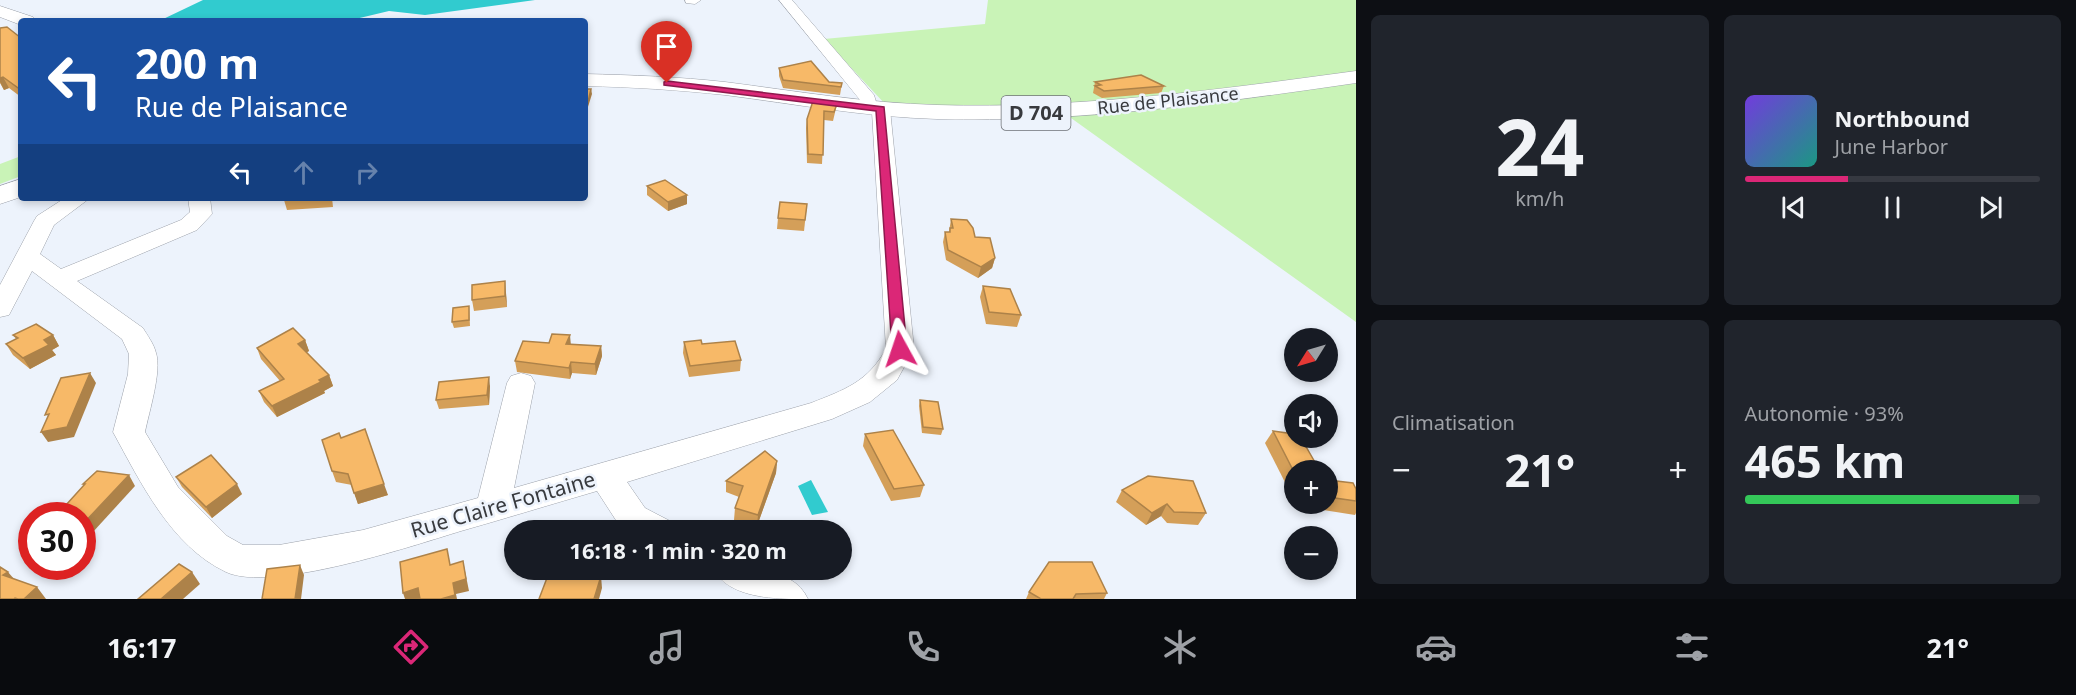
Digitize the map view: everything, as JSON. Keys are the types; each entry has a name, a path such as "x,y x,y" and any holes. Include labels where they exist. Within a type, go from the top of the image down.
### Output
{"main road":[{"path":"0,11 19,18"},
{"name":"Rue de Plaisance","path":"588,80 714,87 875,108 989,113 1101,109 1191,100 1356,77"},
{"path":"0,196 18,188"}],"street":[{"path":"786,1 804,1"},
{"path":"786,1 875,108"},
{"name":"Rue Claire Fontaine","path":"27,256 133,334 143,354 142,374 129,432 166,497 214,548 239,561 279,561 363,545 606,476 821,411 860,395 887,373 900,349 875,108"},
{"path":"0,309 45,221 75,201"},
{"path":"59,279 189,225 201,214 199,201"},
{"path":"492,508 521,383"},
{"path":"606,476 633,518 637,520"},
{"path":"751,580 786,598"}],"green space":[{"path":"988,0 1356,0 1356,322 1057,108 886,105 824,39 985,24"},
{"path":"18,157 18,177 0,184 0,164"}],"water":[{"path":"203,0 535,0 425,15 389,11 360,18 165,18"},
{"path":"811,480 828,512 812,515 798,486"}],"building":[{"path":"7,27 18,36 18,88 3,77 0,78 0,28"},
{"path":"811,61 829,82 842,83 841,87 783,80 779,68"},
{"path":"1141,75 1164,86 1104,91 1095,86 1101,85 1095,82"},
{"path":"813,101 837,104 834,112 824,111 823,155 808,154 807,119"},
{"path":"665,180 687,195 668,202 647,186"},
{"path":"780,202 807,204 805,220 778,218"},
{"path":"951,219 967,220 973,228 975,237 990,238 995,258 981,267 948,250 945,232 950,232 950,228 953,228"},
{"path":"505,281 505,296 472,300 472,285"},
{"path":"983,286 1010,289 1021,315 989,312"},
{"path":"469,306 469,320 452,322 453,308"},
{"path":"36,324 53,335 44,340 49,345 23,358 6,344 18,338 13,335"},
{"path":"293,328 305,340 298,344 329,375 319,380 321,382 272,406 259,391 284,379 257,348"},
{"path":"552,334 570,335 566,344 601,346 595,364 571,362 569,368 515,361 523,341 549,343"},
{"path":"701,340 702,344 735,341 741,360 690,366 684,342"},
{"path":"90,373 67,427 41,432 49,414 45,415 61,378"},
{"path":"489,377 487,395 436,400 439,382"},
{"path":"920,400 938,402 943,429 923,427"},
{"path":"365,429 384,484 354,493 348,474 332,471 322,440 339,433 341,438"},
{"path":"893,430 924,485 894,489 865,434"},
{"path":"1273,431 1284,433 1284,448 1307,448 1314,460 1288,460"},
{"path":"765,451 777,461 758,515 735,508 743,486 726,481"},
{"path":"211,455 237,484 206,507 176,477"},
{"path":"97,471 129,475 96,510 96,502 69,502 85,484 83,484"},
{"path":"1148,476 1193,481 1206,513 1174,512 1167,504 1152,513 1122,490"},
{"path":"1338,481 1353,483 1356,489 1356,501 1338,498"},
{"path":"447,549 450,565 463,561 466,579 453,583 455,595 441,599 420,599 418,588 403,593 400,562"},
{"path":"1049,562 1092,562 1107,593 1076,594 1073,599 1041,599 1029,592"},
{"path":"179,564 192,572 161,599 138,599"},
{"path":"300,565 295,599 262,599 267,569"},
{"path":"0,567 8,572 3,575 37,587 24,599 0,599"},
{"path":"546,580 600,580 594,599 539,599"}],"route":[{"path":"667,83 881,109 900,349"}]}
